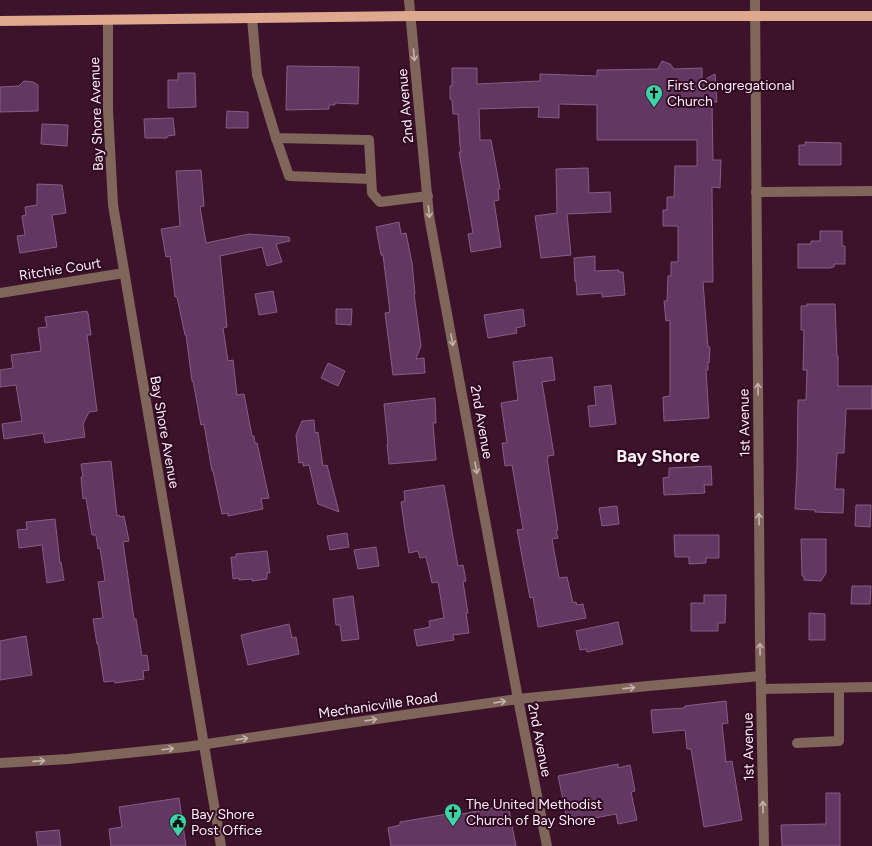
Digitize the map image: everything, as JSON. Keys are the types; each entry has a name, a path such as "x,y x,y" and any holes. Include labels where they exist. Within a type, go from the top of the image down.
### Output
{"main road":[{"path":"0,21 108,21 410,16 872,16"}],"street":[{"name":"2nd Avenue","path":"409,0 429,216 546,846"},
{"name":"1st Avenue","path":"755,0 761,689 764,846"},
{"path":"252,18 257,75 289,176 371,179"},
{"name":"Bay Shore Avenue","path":"108,21 108,110 113,205 221,846"},
{"path":"276,138 369,140 372,193 380,202 428,196"},
{"path":"756,192 872,191"},
{"name":"Ritchie Court","path":"0,293 124,273"},
{"name":"Mechanicville Road","path":"0,764 85,757 204,744 518,699 761,676"},
{"path":"761,689 872,687"},
{"path":"797,743 839,741 839,688"}],"building":[{"path":"662,61 670,64 674,69 702,68 702,81 715,74 717,102 712,102 713,160 721,160 720,188 712,187 713,282 703,282 708,347 710,347 708,370 706,370 709,418 664,421 663,397 670,396 670,320 666,321 664,301 667,301 668,276 671,276 671,262 678,262 678,226 663,226 663,210 667,210 667,197 674,197 675,166 697,166 697,140 597,140 597,105 559,104 559,118 538,117 539,107 479,109 480,140 491,140 500,189 498,189 499,200 494,201 501,247 471,252 468,234 473,233 459,152 461,152 458,114 453,114 452,100 450,99 452,68 477,68 477,84 540,81 540,74 597,76 597,70 658,69"},
{"path":"287,66 359,67 358,104 335,103 335,105 329,105 329,109 286,110"},
{"path":"178,73 195,73 196,107 168,108 168,80 178,80"},
{"path":"24,81 33,82 38,85 38,111 0,112 0,87 19,86"},
{"path":"227,111 248,112 248,128 226,128"},
{"path":"173,118 175,135 167,136 167,138 145,138 144,119"},
{"path":"42,124 68,125 67,146 41,144"},
{"path":"805,142 841,143 841,165 799,165 799,145 805,145"},
{"path":"588,168 589,193 610,192 611,212 567,214 571,255 541,258 535,216 557,213 556,169"},
{"path":"201,170 204,206 200,207 206,243 249,234 289,237 290,241 276,244 282,262 267,266 262,247 220,256 227,327 223,328 228,361 233,360 237,395 244,394 252,436 254,436 255,443 257,443 269,498 261,499 263,509 228,516 228,513 222,514 212,471 204,424 201,425 192,381 186,335 177,297 175,297 170,256 166,257 161,229 180,226 176,171"},
{"path":"37,184 62,185 66,213 52,215 57,247 20,253 17,236 25,235 22,216 26,215 25,207 37,205"},
{"path":"399,222 401,234 406,233 412,263 414,294 421,346 416,359 424,358 425,373 393,375 385,313 390,312 383,255 381,255 376,227"},
{"path":"820,231 842,231 842,246 845,246 845,264 834,264 834,267 831,268 798,268 798,244 811,244 811,241 820,241"},
{"path":"595,256 595,271 619,270 619,272 623,272 625,295 602,297 602,293 577,295 574,258"},
{"path":"273,291 277,312 259,315 255,294"},
{"path":"807,304 835,304 838,386 872,386 872,409 846,409 844,453 837,453 835,489 844,489 843,513 815,512 815,510 795,509 798,400 806,400 807,370 803,370 804,330 801,330 801,306 807,306"},
{"path":"336,309 352,309 351,325 336,324"},
{"path":"523,309 525,326 516,328 517,333 488,338 484,315"},
{"path":"87,311 91,335 87,335 97,411 89,412 83,424 85,437 45,443 43,433 4,439 2,424 22,421 16,385 0,387 0,370 13,368 11,355 41,351 38,328 47,327 45,317"},
{"path":"552,357 555,380 542,382 554,455 548,456 547,458 558,530 556,531 558,538 552,539 559,578 567,577 573,603 576,602 577,605 583,604 586,618 538,627 533,597 530,598 517,530 523,529 512,465 505,466 502,443 507,443 501,403 518,400 513,362"},
{"path":"328,363 345,371 338,386 321,378"},
{"path":"611,385 616,424 590,427 588,406 596,405 594,387"},
{"path":"435,398 436,423 433,423 436,460 389,464 384,404"},
{"path":"314,420 315,433 318,432 323,466 327,465 339,512 318,504 309,465 303,466 303,462 299,463 296,435 302,421"},
{"path":"111,461 117,516 124,516 129,541 123,542 134,619 136,619 142,656 147,655 149,670 143,671 144,679 115,683 114,681 104,682 97,644 93,619 103,618 98,582 105,581 100,548 98,549 96,535 92,535 86,498 83,499 81,477 83,477 81,464"},
{"path":"711,466 712,485 704,485 705,493 664,495 663,478 669,477 669,468"},
{"path":"444,485 458,566 463,565 466,581 463,582 468,613 466,613 469,633 453,635 454,640 417,646 414,630 430,627 429,621 444,618 438,582 432,583 426,557 420,558 418,551 409,553 401,502 405,501 404,491"},
{"path":"856,505 871,505 870,527 855,526"},
{"path":"617,506 619,524 602,526 599,508"},
{"path":"55,519 60,563 61,562 64,580 47,583 42,545 19,548 17,530 27,529 26,522"},
{"path":"347,533 349,547 330,550 327,536"},
{"path":"674,535 719,535 719,558 706,558 706,563 689,564 689,557 675,557"},
{"path":"801,539 826,539 826,573 821,581 804,580 804,576 802,576"},
{"path":"376,547 379,566 358,569 354,550"},
{"path":"267,551 270,573 267,573 267,579 252,581 252,579 233,579 231,557 236,557 236,554"},
{"path":"852,586 871,586 870,604 851,604"},
{"path":"704,595 726,595 725,623 718,623 718,631 691,631 691,603 704,603"},
{"path":"353,596 359,639 342,641 340,625 336,625 333,599"},
{"path":"809,613 825,614 825,640 809,640"},
{"path":"618,622 623,644 587,652 586,649 580,650 576,631"},
{"path":"289,624 292,638 296,637 299,654 248,665 241,635"},
{"path":"26,636 32,675 0,680 0,641"},
{"path":"726,701 728,723 722,724 726,762 732,761 742,820 704,827 691,749 687,749 685,730 653,733 651,710 684,708 685,706"},
{"path":"618,764 618,768 630,765 635,791 631,792 637,820 618,824 616,814 568,823 558,776"},
{"path":"826,793 840,793 840,846 782,846 781,825 826,824"},
{"path":"179,798 186,846 111,846 109,829 122,827 119,807"},
{"name":"The United Methodist Church of Bay Shore","path":"508,805 516,846 391,846 388,828 400,825 400,822 447,814 447,817"},
{"path":"59,830 61,846 38,846 36,832"}],"place":[{"name":"First Congregational Church","path":"654,108"},
{"name":"The United Methodist Church of Bay Shore","path":"453,827"},
{"name":"Bay Shore Post Office","path":"178,837"}],"district":[{"name":"Bay Shore","path":"658,456"}]}
